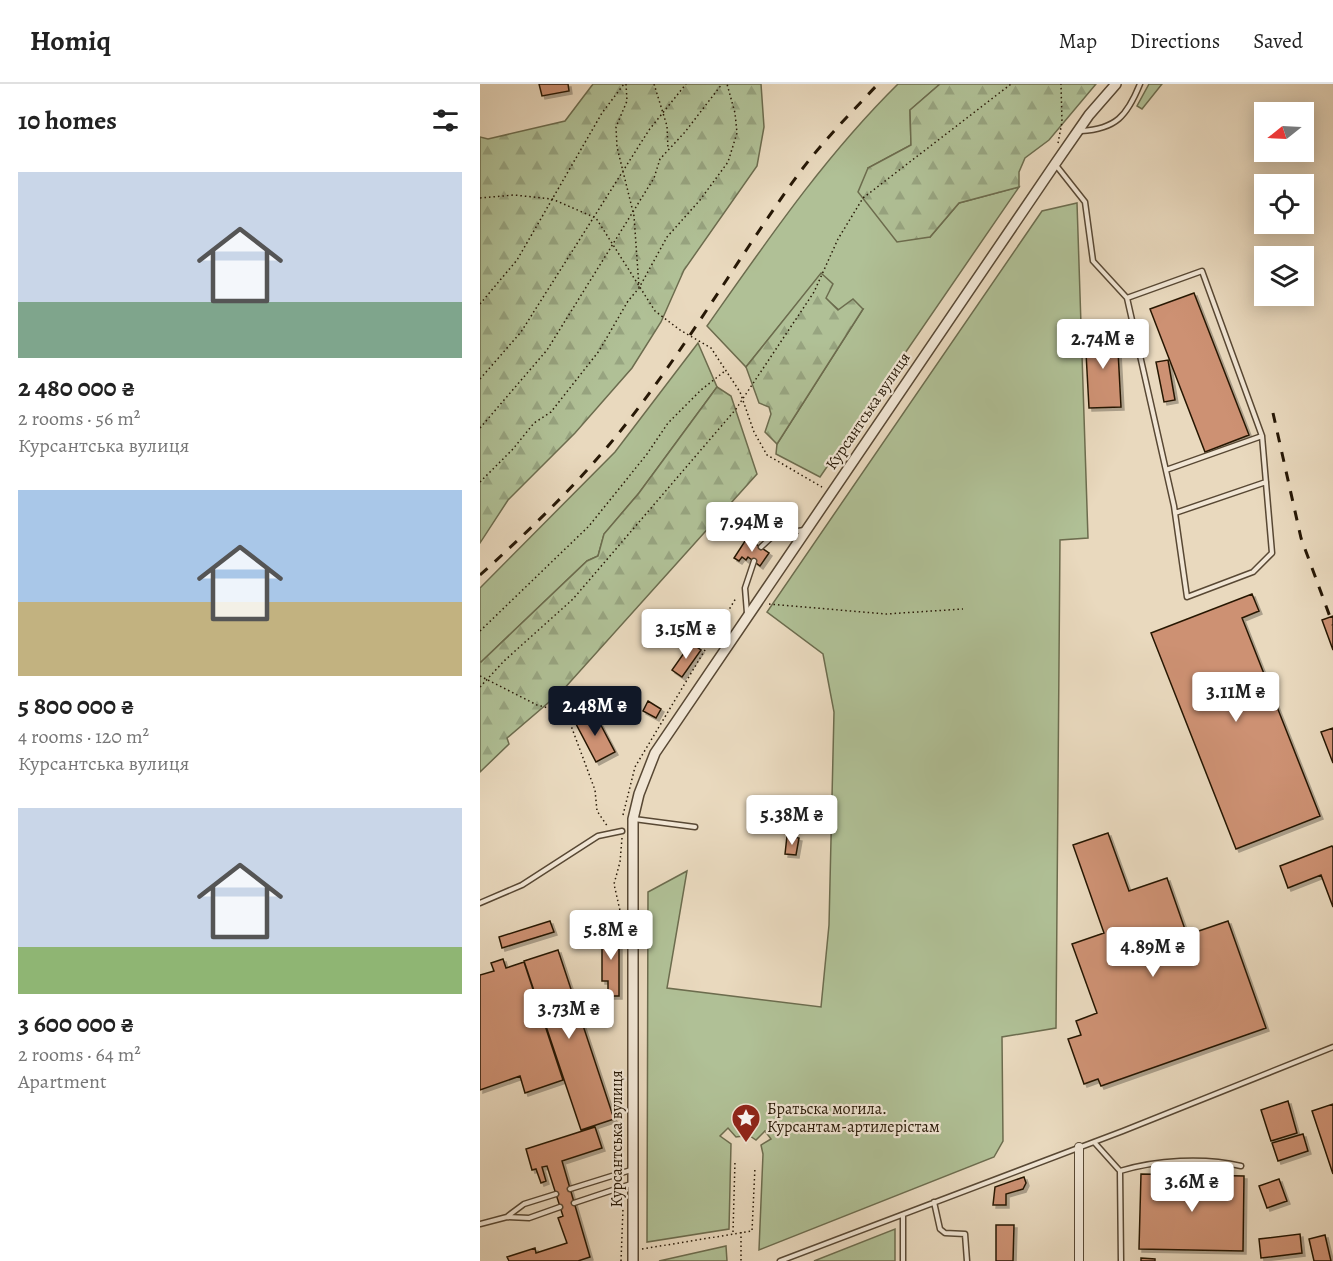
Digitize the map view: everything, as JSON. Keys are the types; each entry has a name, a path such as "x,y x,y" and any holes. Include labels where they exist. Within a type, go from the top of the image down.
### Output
{"street":[{"name":"Курсантська вулиця","path":"633,1256 633,819 639,794 655,753 1054,164 1116,84"},
{"path":"1079,1147 1079,1261"}],"lane":[{"path":"1077,132 1100,130 1119,121 1133,101 1140,84"},
{"path":"1054,164 1085,202 1093,261 1127,298 1175,513 1187,597 1253,572 1272,553 1262,436 1202,271 1127,298"},
{"path":"1166,470 1262,436"},
{"path":"1175,513 1266,482"},
{"path":"761,547 774,535 805,530"},
{"path":"747,614 745,588 754,561"},
{"path":"633,819 695,827"},
{"path":"480,903 522,885 597,836 622,831"},
{"path":"780,1261 1094,1142 1333,1047"},
{"path":"1094,1142 1120,1171 1121,1261"},
{"path":"1120,1171 1143,1164 1167,1163 1224,1162 1241,1166"},
{"path":"570,1190 632,1170"},
{"path":"574,1203 632,1184"},
{"path":"507,1217 525,1204 556,1194"},
{"path":"934,1202 940,1229 945,1233 965,1234 967,1261"},
{"path":"480,1224 507,1217 529,1218 560,1208"},
{"path":"903,1215 903,1261"}],"path":[{"path":"625,84 627,101 616,127 617,147 633,209 639,288"},
{"path":"480,304 517,260 602,112 625,84"},
{"path":"654,84 663,112 668,150"},
{"path":"480,379 521,332 663,112 687,84"},
{"path":"480,428 547,350 654,178 660,159 722,84"},
{"path":"480,482 513,449 534,423 551,412 599,351 628,301 639,288 666,237 700,200 728,162 737,133 735,113 727,84"},
{"path":"480,687 573,598 634,525 690,465 743,398 814,292 838,239 862,198 1011,84"},
{"path":"1058,143 1062,122 1061,84"},
{"path":"480,198 514,195 552,199 596,218 655,311 680,330 711,348 743,398 754,432 767,455 831,491"},
{"path":"480,630 589,526 647,454 668,423 701,390 726,371"},
{"path":"755,603 886,614 963,609"},
{"path":"480,676 537,705 560,711 570,723 595,790 597,811 612,833"},
{"path":"733,1234 735,1161"},
{"path":"633,1256 752,1231 755,1167"},
{"path":"741,1233 741,1261"}],"green space":[{"path":"593,84 761,84 764,127 757,166 684,270 661,322 632,368 575,433 508,500 480,543 480,137 488,139 565,121"},
{"path":"898,84 940,84 910,110 911,145 868,168 930,237 959,203 1019,187 820,477 776,454 777,444 863,309 839,310 825,298 821,274 746,367 707,326 774,231 821,170"},
{"path":"940,84 1096,84 1049,140 1025,158 1019,172 1019,187 959,203 930,237 897,242 858,192 868,168 911,145 910,110"},
{"path":"1149,84 1162,84 1142,109 1137,106"},
{"path":"1077,203 1088,538 1060,540 1056,1028 1002,1037 1003,1141 994,1157 759,1250 763,1154 761,1145 771,1139 765,1131 756,1140 750,1136 752,1125 742,1124 743,1136 736,1137 728,1128 720,1136 731,1144 729,1229 647,1242 648,892 687,871 667,988 821,1007 829,925 834,712 823,654 767,612 1042,211"},
{"path":"821,273 833,284 826,298 838,310 853,299 863,309 777,444 765,432 771,414 769,407 759,403 746,367"},
{"path":"698,343 717,387 639,493 604,534 598,556 587,561 480,663 480,588 615,452"},
{"path":"717,387 731,396 757,474 562,691 507,738 509,744 480,772 480,663 587,561 598,556 604,534 639,493"},
{"path":"895,1229 895,1261 814,1261"},
{"path":"726,1246 727,1261 659,1261"}],"building":[{"path":"539,84 568,84 569,91 542,96"},
{"path":"1194,293 1249,435 1205,452 1150,309"},
{"path":"1117,332 1121,407 1089,408 1085,334"},
{"path":"1168,360 1175,400 1164,402 1156,362"},
{"path":"747,538 769,553 760,566 748,557 746,560 742,557 739,561 734,558"},
{"path":"1252,594 1259,611 1242,618 1320,816 1236,849 1151,633"},
{"path":"1333,616 1333,650 1322,620"},
{"path":"691,643 701,650 682,677 672,670"},
{"path":"648,701 661,709 656,718 643,711"},
{"path":"594,712 615,752 596,762 575,722"},
{"path":"1333,728 1333,763 1321,732"},
{"path":"1108,833 1129,891 1167,878 1187,935 1228,921 1266,1028 1101,1086 1098,1079 1084,1084 1068,1039 1081,1035 1076,1021 1097,1013 1072,944 1104,933 1073,845"},
{"path":"787,836 799,838 796,855 785,854"},
{"path":"1332,846 1333,907 1321,875 1288,888 1280,866"},
{"path":"550,921 554,932 502,948 499,937"},
{"path":"602,929 619,930 619,996 608,996 608,981 602,981"},
{"path":"558,950 614,1119 581,1130 524,961"},
{"path":"503,959 506,968 524,962 563,1080 525,1093 520,1076 480,1090 480,975 494,971 491,963"},
{"path":"1288,1101 1297,1133 1271,1141 1261,1110"},
{"path":"1333,1104 1333,1174 1312,1111"},
{"path":"595,1127 602,1148 562,1161 590,1257 578,1261 509,1261 507,1257 535,1248 536,1253 567,1243 558,1218 563,1216 547,1166 542,1167 546,1181 541,1183 536,1169 532,1170 526,1149"},
{"path":"1303,1134 1308,1151 1278,1161 1272,1143"},
{"path":"1141,1174 1244,1176 1243,1251 1139,1249"},
{"path":"1024,1177 1026,1183 1023,1189 1006,1194 1006,1205 993,1205 995,1187"},
{"path":"1279,1179 1287,1201 1267,1208 1259,1186"},
{"path":"996,1225 1014,1225 1013,1261 996,1261"},
{"path":"1300,1234 1302,1253 1261,1258 1259,1239"},
{"path":"1325,1235 1331,1261 1314,1261 1309,1239"},
{"path":"1141,1258 1155,1259 1155,1261 1141,1261"}],"railway":[{"path":"480,575 556,503 626,424 671,363 797,176 826,140 878,84"},
{"path":"1273,413 1301,538 1333,625"}],"place":[{"name":"Братьска могила. Курсантам-артилерістам","path":"746,1144"}]}
